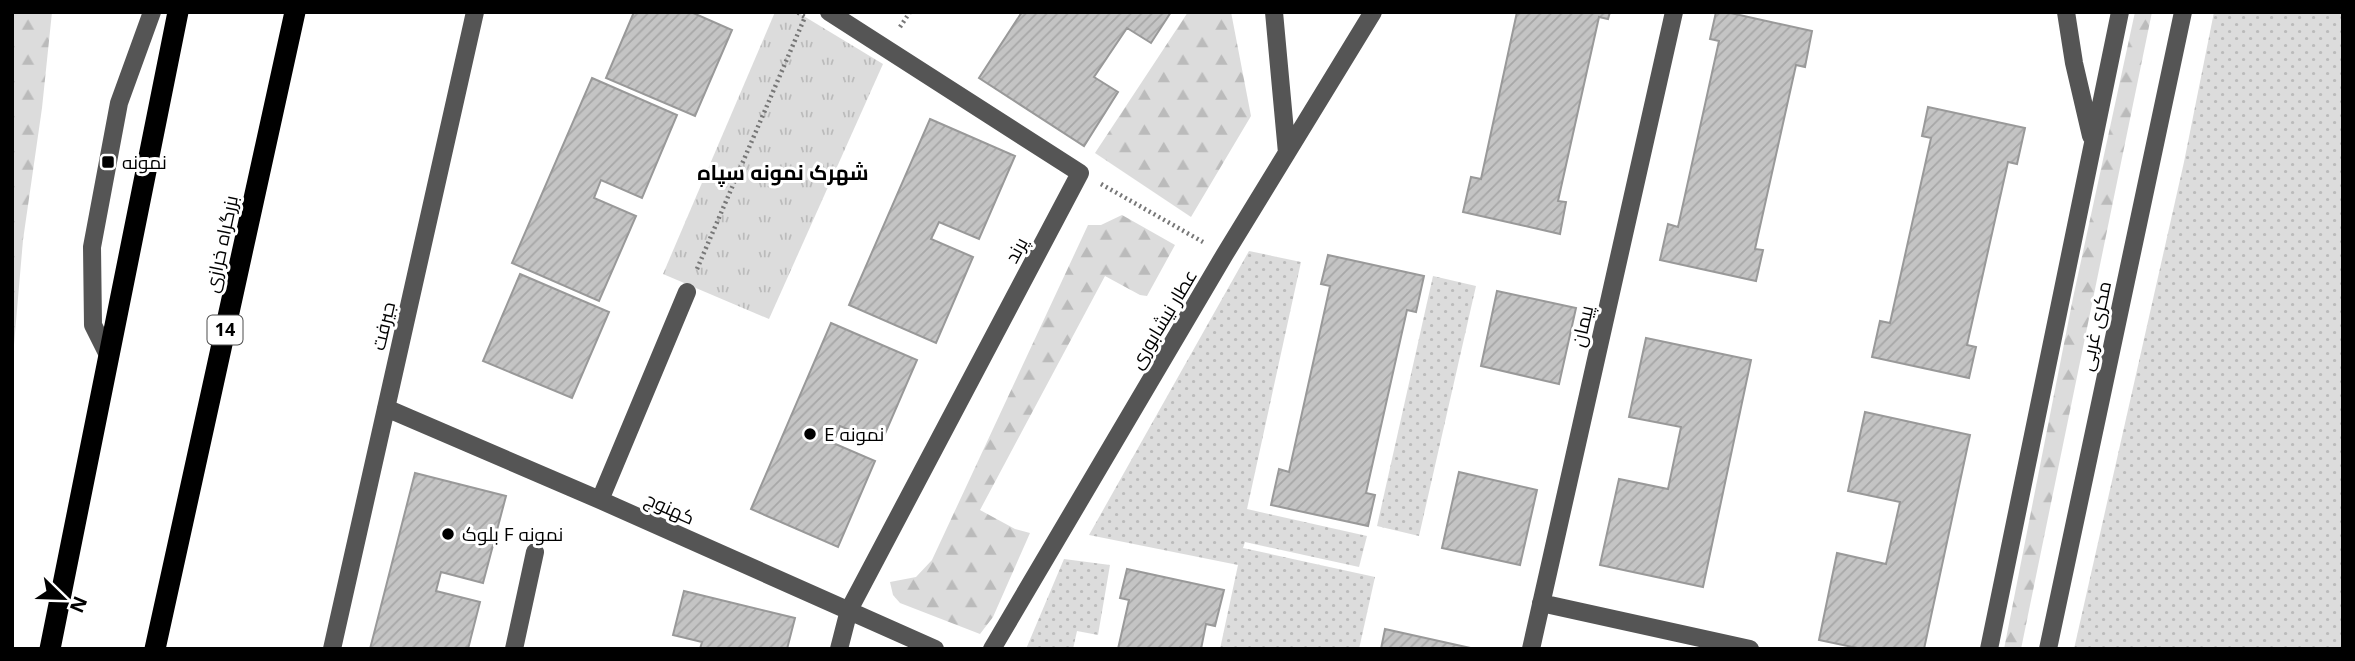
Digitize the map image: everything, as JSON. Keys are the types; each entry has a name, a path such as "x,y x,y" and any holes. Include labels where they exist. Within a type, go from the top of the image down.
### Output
{"highway":[{"path":"50,649 178,12"},
{"name":"بزرگراه خرازی","path":"155,649 295,12"}],"street":[{"path":"109,357 93,325 92,247 119,103 152,12"},
{"name":"جيرفت","path":"332,649 475,12"},
{"path":"829,12 1080,173"},
{"path":"1274,12 1287,153"},
{"name":"عطار نیشابوری","path":"992,649 1225,254 1373,12"},
{"name":"پیمان","path":"1531,649 1674,12"},
{"path":"2066,12 2074,63 2093,144"},
{"name":"مکری غربی","path":"1989,649 2120,12"},
{"name":"مکری غربی","path":"2048,649 2183,12"},
{"name":"پرند","path":"839,649 849,610 1080,173"},
{"path":"600,500 687,292"},
{"name":"كهنوج","path":"386,408 935,649"},
{"path":"514,649 535,552"},
{"path":"1541,603 1750,649"}],"path":[{"path":"687,292 805,16 797,12"},
{"path":"1080,173 1225,254"}],"green space":[{"path":"12,12 52,12 42,108 23,240 12,368"},
{"path":"775,12 797,12 883,64 769,319 663,274"},
{"path":"1188,12 1231,12 1251,116 1191,217 1095,153"},
{"path":"2135,12 2152,12 2021,649 2004,649 2073,298"},
{"path":"2214,12 2343,12 2343,649 2074,649 2184,162"},
{"path":"1122,215 1175,245 1147,296 1140,295 1105,276 980,510 1015,529 1030,533 993,617 980,634 900,603 893,595 890,582 916,577 932,560 1088,225 1101,225"},
{"path":"1249,251 1301,262 1247,509 1367,536 1359,567 1245,542 1243,548 1375,577 1359,649 1220,649 1238,565 1089,535"},
{"path":"1433,276 1476,286 1419,536 1377,526"},
{"path":"1064,559 1110,565 1098,635 1077,631 1073,649 1026,649"}],"building":[{"path":"634,12 691,12 732,30 695,116 606,78"},
{"path":"1022,12 1171,12 1151,43 1127,28 1094,77 1118,92 1084,146 979,78"},
{"path":"1517,12 1610,12 1608,19 1599,17 1558,201 1566,202 1560,234 1463,212 1471,177 1481,179"},
{"path":"1716,12 1812,31 1805,67 1796,65 1755,249 1763,250 1756,281 1660,260 1668,224 1678,227 1719,41 1710,39"},
{"path":"592,78 677,115 642,198 601,180 594,198 636,216 599,301 512,263"},
{"path":"1928,107 2025,128 2017,164 2008,162 1967,345 1976,347 1969,378 1872,357 1880,321 1890,323 1931,138 1922,136"},
{"path":"930,119 1015,156 979,239 939,222 931,239 973,257 936,343 849,305"},
{"path":"1328,255 1424,276 1416,312 1407,310 1366,493 1375,495 1368,526 1271,505 1279,469 1289,472 1330,286 1321,284"},
{"path":"520,274 609,312 572,398 483,361"},
{"path":"1497,291 1576,308 1559,384 1481,366"},
{"name":"E نمونه","path":"831,323 917,360 881,443 840,426 833,443 875,461 838,547 751,509"},
{"path":"1646,338 1751,360 1703,587 1600,565 1619,479 1668,489 1681,427 1629,417"},
{"path":"1865,412 1970,435 1924,649 1862,649 1819,640 1837,553 1886,564 1900,502 1848,491"},
{"path":"1459,472 1537,490 1520,565 1442,548"},
{"name":"بلوک F نمونه","path":"415,473 506,496 483,583 441,572 436,591 480,602 468,649 370,649"},
{"path":"1127,569 1224,590 1215,626 1206,624 1201,649 1118,649 1129,600 1120,598"},
{"path":"684,591 795,618 787,649 700,649 702,642 673,635"},
{"path":"1385,629 1475,649 1381,649"}],"place":[{"name":"نمونه","path":"108,162"},
{"name":"E نمونه","path":"810,434"},
{"name":"بلوک F نمونه","path":"448,534"}],"district":[{"name":"شهرک نمونه سپاه","path":"783,173"}]}
